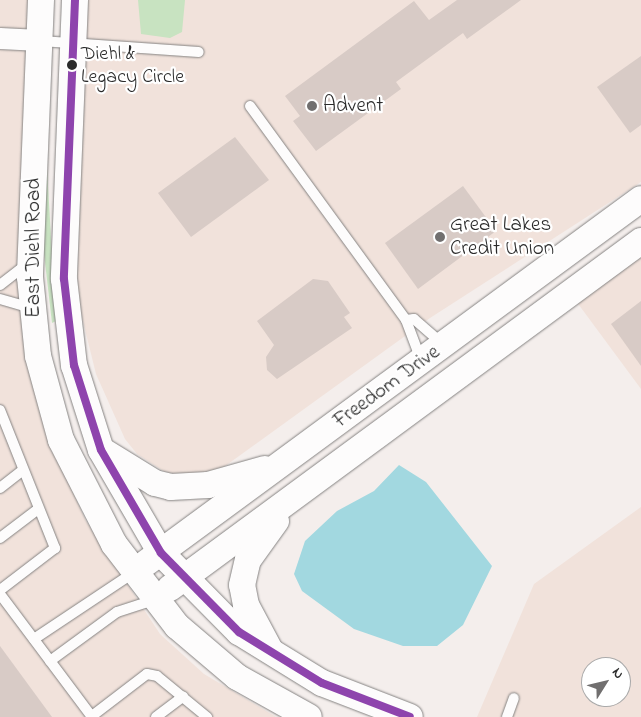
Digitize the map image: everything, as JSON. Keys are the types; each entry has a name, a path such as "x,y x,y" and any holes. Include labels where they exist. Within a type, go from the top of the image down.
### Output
{"street":[{"name":"East Diehl Road","path":"41,0 30,262 32,308 38,356 61,440 95,513 133,573 153,600 206,654 265,694 310,717"},
{"name":"East Diehl Road","path":"75,0 64,279 74,365 101,450 161,553 183,578 239,632 271,653 350,696 410,717"},
{"path":"0,38 39,40"},
{"name":"Freedom Drive","path":"133,573 641,199"},
{"name":"Freedom Drive","path":"153,600 641,241"},
{"path":"101,450 146,478 171,487 208,485 282,463"},
{"path":"271,653 246,605 242,585 248,560 261,538 304,490"}],"lane":[{"path":"39,40 73,45 199,52"},
{"path":"250,106 406,320 422,362"},
{"path":"0,285 30,262"},
{"path":"0,299 32,308"},
{"path":"406,320 414,318 445,345"},
{"path":"0,410 3,433 22,471 55,548 0,590"},
{"path":"0,488 22,471"},
{"path":"0,538 38,509"},
{"path":"34,639 133,573"},
{"path":"0,594 92,716 137,678 157,676 207,717"},
{"path":"50,661 116,612 153,600"},
{"path":"156,717 183,697"},
{"path":"507,717 514,698"}],"shaded area":[{"path":"0,0 31,0 24,335 47,436 86,521 160,634 204,674 276,717 0,717"},
{"path":"85,0 641,0 641,182 430,318 221,469 183,476 165,472 137,454 125,439 96,374 77,297"},
{"path":"641,253 641,389 576,301"},
{"path":"641,507 641,717 477,717 534,584"}],"green space":[{"path":"138,0 185,0 182,32 170,38 141,34"},
{"path":"47,169 56,321 52,323 42,236"}],"water":[{"path":"399,465 426,482 492,566 463,625 437,646 403,646 354,629 302,591 294,574 305,541 337,511 374,491"}],"building":[{"path":"457,0 521,0 467,39 463,33 396,82 401,89 316,151 293,121 300,116 285,96 414,1 429,20"},
{"path":"641,56 641,125 630,133 597,87"},
{"path":"235,137 269,180 191,237 158,193"},
{"path":"463,186 496,231 418,289 385,243"},
{"path":"313,279 328,281 350,313 344,317 352,328 277,379 267,370 266,357 274,345 257,321"},
{"path":"641,301 641,366 611,324"},
{"path":"0,646 52,717 0,717"}],"transit line":[{"path":"75,0 64,279 74,365 101,450 161,553 239,632 322,683 410,717"}],"place":[{"name":"Diehl & Legacy Circle","path":"72,65"},
{"name":"Advent","path":"312,106"},
{"name":"Great Lakes Credit Union","path":"440,237"}]}
